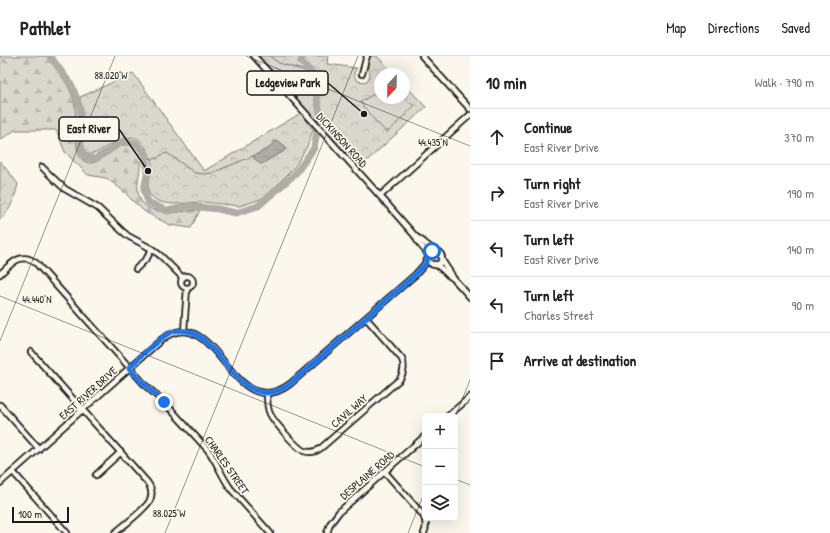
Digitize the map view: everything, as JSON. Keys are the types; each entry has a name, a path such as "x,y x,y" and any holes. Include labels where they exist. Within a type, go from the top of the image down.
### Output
{"street":[{"name":"DICKINSON ROAD","path":"254,56 416,237 427,246 437,251"},
{"path":"362,74 367,56"},
{"path":"422,56 470,109"},
{"path":"380,196 470,115"},
{"path":"42,167 65,189 90,202 128,236 152,249 161,256 183,278"},
{"name":"DICKINSON ROAD","path":"416,237 416,241 426,250 428,257"},
{"path":"136,269 147,258 152,249"},
{"path":"187,288 184,331 192,332 201,337 245,385 255,391 267,393 280,391 290,384 415,275 424,265 432,251 437,251 440,254 444,265 451,273 453,278"},
{"path":"415,275 440,262 441,256"},
{"path":"428,257 430,262 453,278 470,296"},
{"name":"CHARLES STREET","path":"0,274 14,261 20,258 28,258 36,263 129,368 164,402 208,450 231,490 270,533"},
{"path":"183,278 186,276 190,277 193,281 190,288 187,288"},
{"path":"183,278 181,282 182,286 187,288"},
{"name":"CAVIL WAY","path":"267,393 267,404 271,416 298,447 303,451 310,452 314,452 321,448 400,379 403,373 404,366 402,359 366,318"},
{"name":"EAST RIVER DRIVE","path":"0,484 168,334 177,331 184,331"},
{"path":"31,352 149,484 151,491 149,502 115,533"},
{"path":"451,413 470,397"},
{"path":"0,405 39,449"},
{"name":"DESPLAINE ROAD","path":"327,533 330,524 339,512 422,439"},
{"path":"96,475 121,452"},
{"path":"12,472 67,533"},
{"path":"385,472 423,515 426,523 424,533"}],"green space":[{"path":"0,56 46,56 64,79 71,92 75,106 76,144 80,157 89,163 94,162 120,146 133,145 140,153 141,162 138,192 141,201 149,208 164,212 173,213 200,210 191,228 170,225 145,212 121,189 106,178 88,175 65,152 56,130 15,130 0,140"},
{"path":"259,56 328,56 327,64 357,68 354,73 356,80 362,82 367,81 369,76 370,73 368,63 371,56 377,56 388,68 374,68 374,104 410,104 410,90 426,107 360,167 316,121"},
{"path":"133,73 204,171 301,113 313,129 307,147 294,168 266,196 258,200 240,206 203,202 168,204 158,201 149,193 148,184 152,163 147,150 139,140 133,137 119,140 92,154 88,154 84,148 83,119 80,97"},
{"path":"374,95 374,104 410,104 410,102 414,106 389,131 385,131 360,102"},
{"path":"0,161 18,184 12,204 0,220"}],"water":[{"path":"277,141 285,146 285,150 262,164 258,162 253,156 268,149 274,142"}],"waterway":[{"path":"50,56 72,86 80,108 80,149 86,158 95,159 124,141 136,143 145,153 148,171 144,189 148,202 167,211 190,206 218,209 236,213 258,206 296,173 314,148 320,114 312,73 301,62 302,56"},
{"path":"269,56 279,63 312,73"},
{"path":"145,153 151,159 158,158 167,153 195,173 204,174 212,173 253,156"}],"place":[{"name":"Ledgeview Park","path":"364,114"},
{"name":"East River","path":"148,171"}],"route":[{"path":"164,402 129,368 168,334 172,332 185,331 196,334 205,341 245,385 255,391 267,393 280,391 290,384 415,275 424,265 430,252 432,251"}]}
